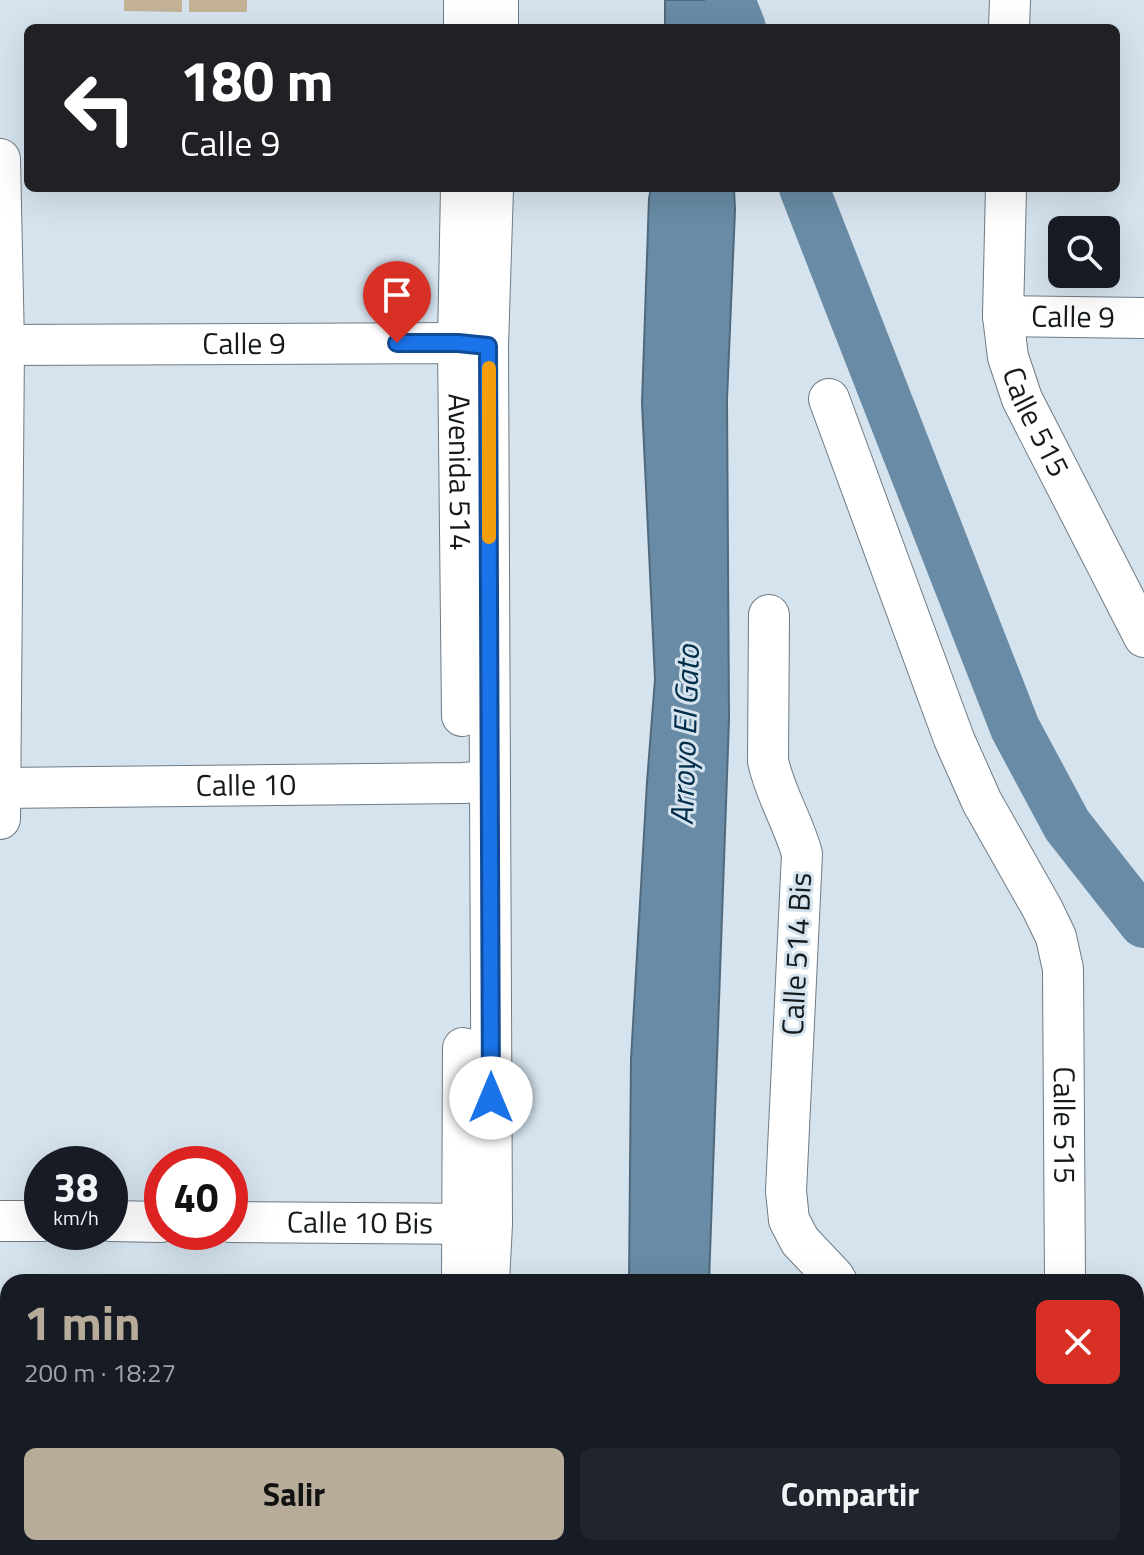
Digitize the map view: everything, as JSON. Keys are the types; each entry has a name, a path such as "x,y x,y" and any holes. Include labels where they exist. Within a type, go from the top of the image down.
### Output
{"street":[{"path":"464,0 464,24"},
{"path":"498,0 498,24"},
{"path":"1009,24 1010,0"},
{"path":"0,159 0,819"},
{"name":"Avenida 514","path":"461,192 473,344 478,1224 487,1274"},
{"name":"Avenida 514","path":"473,344 492,192"},
{"name":"Calle 515","path":"1006,192 1003,316 1008,357 1022,399 1144,637"},
{"name":"Calle 9","path":"1003,316 1144,318"},
{"name":"Calle 9","path":"2,345 473,344"},
{"name":"Calle 515","path":"829,399 954,739 982,802 1056,937 1063,969 1065,1274"},
{"name":"Calle 514 Bis","path":"769,615 768,761 773,783 797,834 802,854 786,1191 789,1220 800,1241 831,1274"},
{"name":"Calle 10","path":"0,788 476,782"},
{"path":"0,1221 24,1221"},
{"name":"Calle 10 Bis","path":"248,1222 478,1224"},
{"name":"Avenida 514","path":"464,1274 478,1224"}],"shaded area":[{"path":"124,0 182,0 182,12 124,11"},
{"path":"189,0 247,0 247,12 189,12"}],"water":[{"path":"665,0 744,0 738,24 665,24"},
{"path":"650,192 734,192 727,400 729,720 709,1274 629,1274 631,1059 655,679 642,403"}],"waterway":[{"name":"Arroyo El Gato","path":"730,0 739,24"},
{"name":"Arroyo El Gato","path":"806,192 1015,728 1067,825 1144,923"}],"slow traffic":[{"path":"489,368 489,537"}],"route":[{"path":"397,343 488,346 491,1098"}]}
